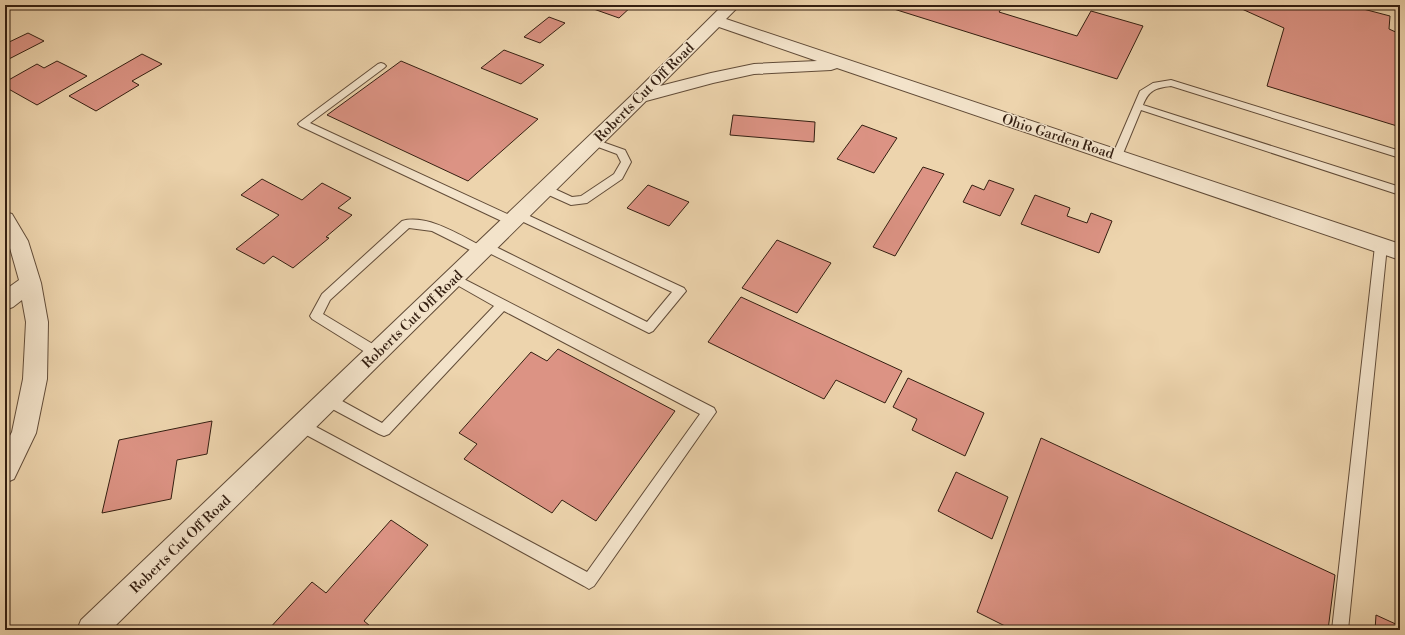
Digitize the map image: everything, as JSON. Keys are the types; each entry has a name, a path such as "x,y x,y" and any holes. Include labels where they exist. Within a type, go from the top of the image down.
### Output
{"street":[{"name":"Roberts Cut Off Road","path":"91,630 546,189 732,5"},
{"name":"Ohio Garden Road","path":"716,21 1400,252"},
{"path":"640,97 711,78 754,69 788,66 845,65"},
{"path":"5,219 18,241 30,283 37,322 36,379 24,433 5,471"},
{"path":"5,300 30,283"}],"lane":[{"path":"377,353 316,316 326,297 406,224 417,223 427,225 484,249 649,328 680,291 303,124 381,66"},
{"path":"1117,156 1143,93 1156,85 1171,83 1400,154"},
{"path":"1137,106 1400,191"},
{"path":"546,189 571,200 583,200 618,176 626,162 621,152 594,142"},
{"path":"1340,630 1381,246"},
{"path":"302,426 436,497 589,581 709,412 502,305 454,278"},
{"path":"328,400 384,430 502,305"}],"building":[{"path":"590,5 633,5 619,18 588,7"},
{"path":"881,5 1004,5 999,12 1077,36 1091,11 1143,26 1117,79"},
{"path":"1233,5 1348,5 1390,16 1389,29 1400,34 1400,104 1397,126 1267,86 1284,28"},
{"path":"549,17 565,23 540,43 524,37"},
{"path":"28,33 44,41 5,61 5,44"},
{"path":"504,50 544,65 521,84 481,68"},
{"path":"142,54 162,64 132,81 139,85 96,111 69,96"},
{"path":"57,61 87,76 37,105 5,87 5,82 37,64 44,68"},
{"path":"401,61 538,119 468,181 327,115"},
{"path":"733,115 815,122 814,142 730,135"},
{"path":"862,125 897,138 874,173 837,159"},
{"path":"923,167 944,174 895,256 873,247"},
{"path":"262,179 302,200 322,183 351,198 338,208 352,215 326,237 329,238 293,268 273,256 264,264 236,249 279,215 241,195"},
{"path":"989,180 1014,189 1000,216 963,202 972,185 984,190"},
{"path":"648,185 689,202 669,226 627,208"},
{"path":"1035,195 1070,208 1067,216 1087,223 1091,213 1112,221 1099,253 1021,224"},
{"path":"777,240 831,263 797,313 742,288"},
{"path":"741,297 902,371 885,403 836,380 824,399 708,342"},
{"path":"558,349 675,411 596,521 562,500 552,513 464,459 477,444 459,433 531,352 547,361"},
{"path":"908,378 984,413 965,456 912,430 917,419 893,407"},
{"path":"212,421 207,454 177,460 171,499 102,513 119,440"},
{"path":"1041,438 1335,575 1328,630 1004,630 1005,626 977,612"},
{"path":"956,472 1008,497 992,539 938,511"},
{"path":"391,520 428,545 364,621 375,630 268,630 312,582 326,593"},
{"path":"1376,615 1400,626 1400,630 1375,630"}]}
